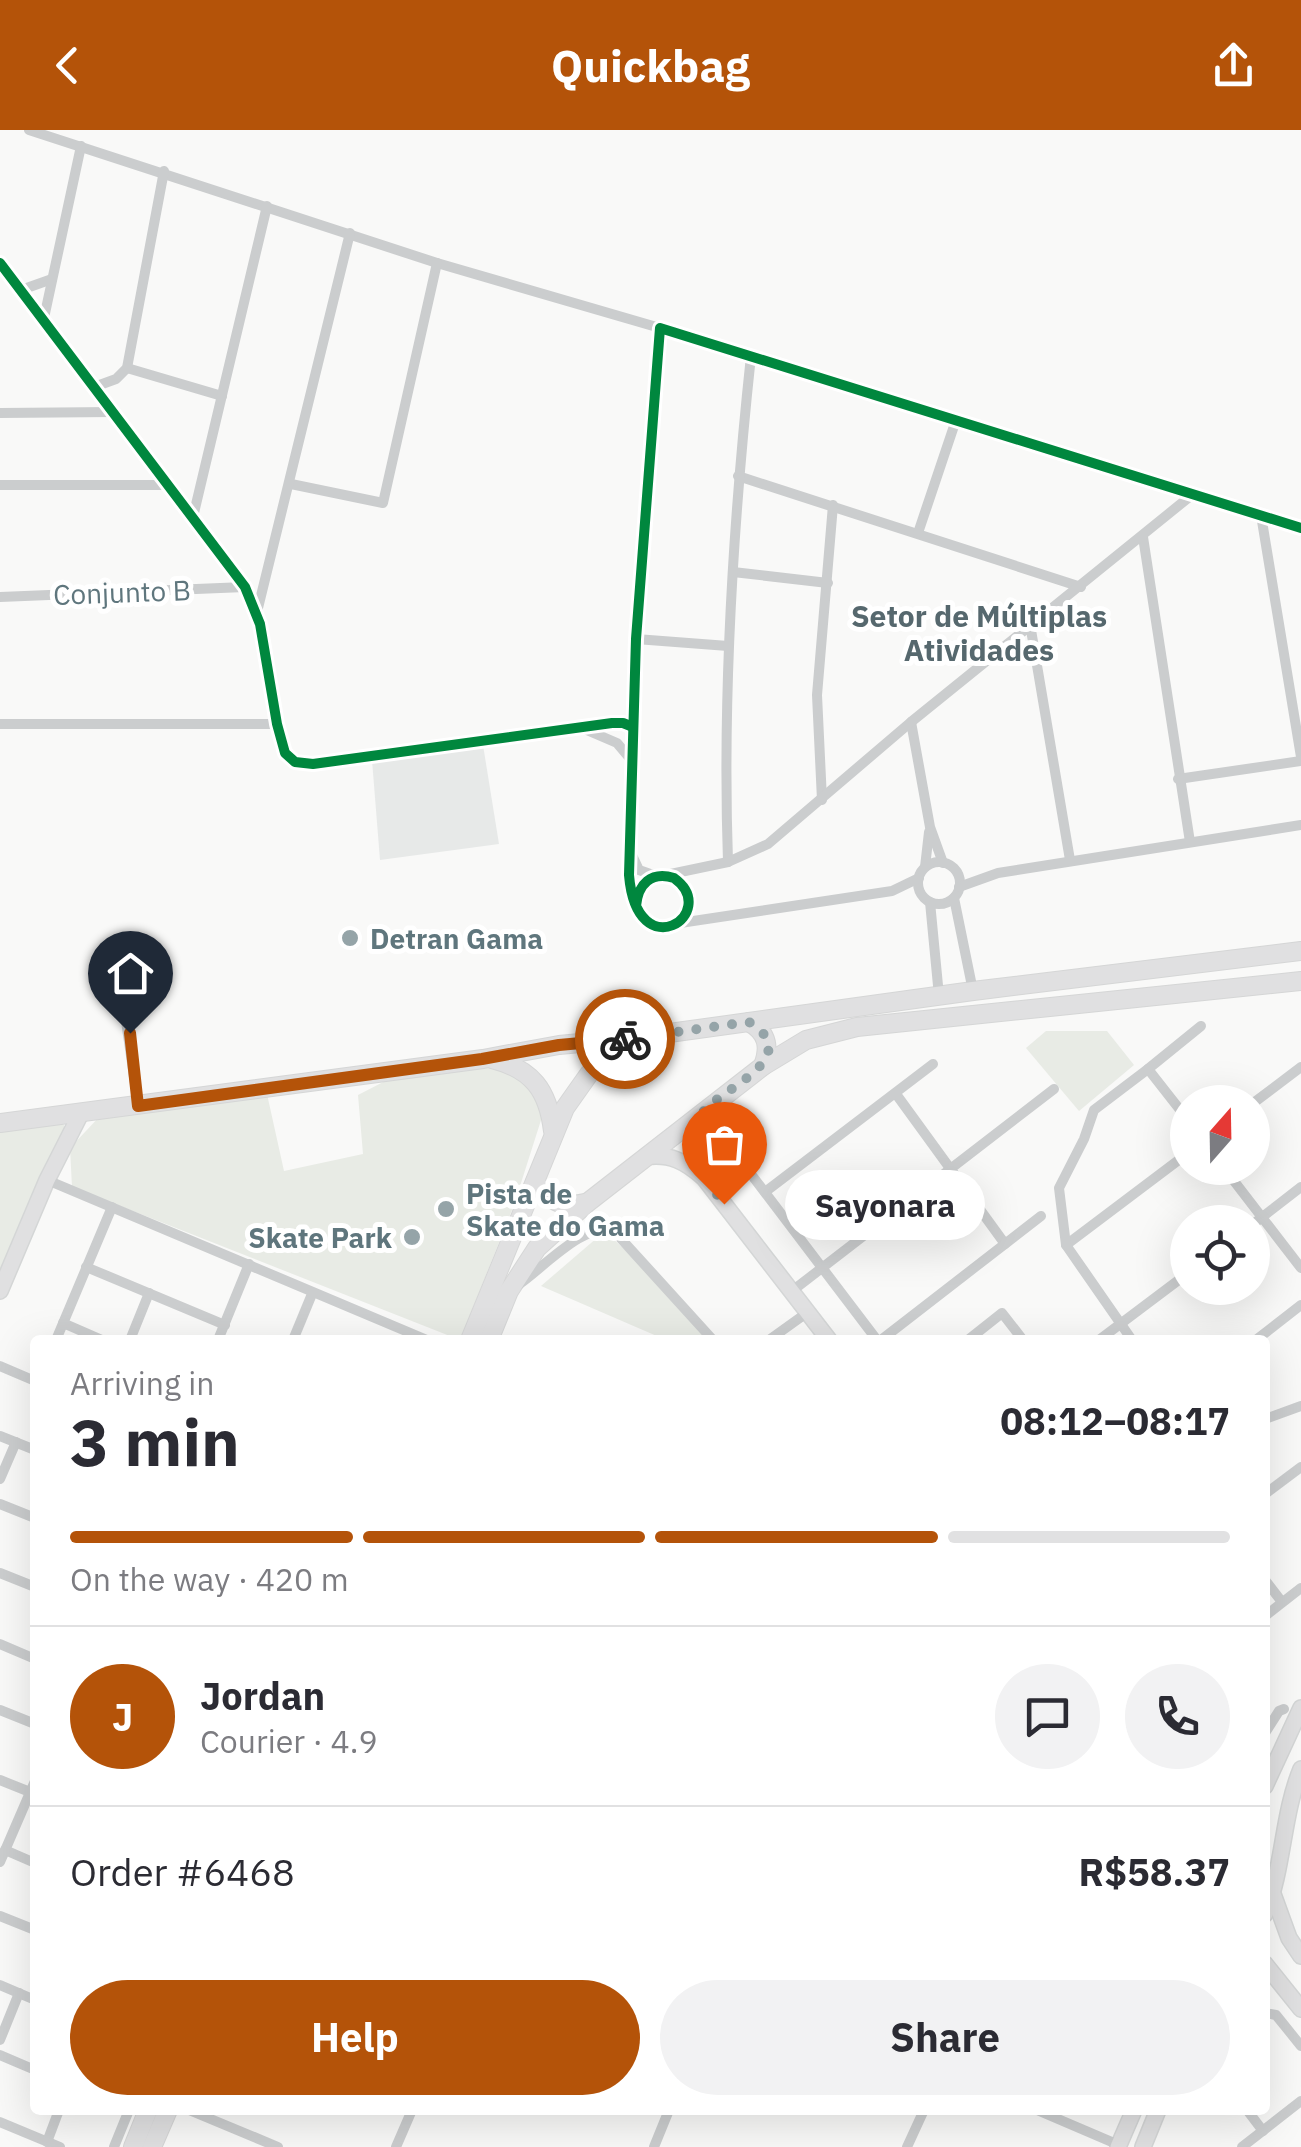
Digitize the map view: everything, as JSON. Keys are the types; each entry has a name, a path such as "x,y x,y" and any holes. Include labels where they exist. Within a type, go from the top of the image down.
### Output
{"main road":[{"path":"0,1123 559,1045 1301,951"},
{"path":"1067,979 1077,989 1069,1004"},
{"path":"487,1329 537,1248 586,1203 763,1066 795,1046 839,1030 1301,981"},
{"path":"749,1022 767,1042 763,1066"},
{"path":"487,1329 553,1132 573,1094 589,1074 633,1038"},
{"path":"486,1058 516,1066 535,1079 548,1103 553,1132"},
{"path":"704,1111 696,1133 704,1178"},
{"path":"0,1291 80,1113"},
{"path":"645,1157 679,1159 704,1178 825,1335"},
{"path":"535,1182 547,1197 561,1205 586,1203"},
{"path":"1270,1772 1292,1709"},
{"path":"1270,1902 1290,1794 1301,1768"},
{"path":"1270,1786 1280,1785 1290,1794"},
{"path":"1273,1894 1289,1938 1301,1956"},
{"path":"1270,1970 1301,2009"},
{"path":"133,2147 146,2115"},
{"path":"152,2147 166,2115"},
{"path":"1119,2146 1132,2115"},
{"path":"1143,2147 1156,2115"}],"street":[{"path":"29,130 437,263 660,328 1301,528"},
{"path":"44,318 81,146"},
{"path":"94,387 116,379 127,368 164,172"},
{"path":"192,518 267,206"},
{"path":"257,613 350,233"},
{"path":"0,263 4,275 44,318 245,587 257,613 285,753 295,762 304,764 618,722 633,728"},
{"path":"291,484 383,504 437,263"},
{"path":"21,290 52,279"},
{"path":"660,328 636,639 629,883 636,906 650,925 668,927 892,891 943,863"},
{"path":"728,862 728,646 738,476 751,356"},
{"path":"127,368 222,396"},
{"path":"0,413 112,412"},
{"path":"918,533 956,420"},
{"path":"738,476 1081,587"},
{"path":"0,485 168,485"},
{"path":"636,906 637,893 644,882 728,862 768,844 1030,624 1193,494"},
{"path":"822,800 816,718 833,504"},
{"path":"1178,779 1301,758 1262,515"},
{"path":"1142,536 1190,842"},
{"path":"732,572 828,582"},
{"name":"Conjunto B","path":"0,596 245,587"},
{"path":"1030,624 1070,860"},
{"path":"636,639 728,646"},
{"path":"911,722 930,826 943,863 954,870 998,873"},
{"path":"0,724 277,724"},
{"path":"576,727 609,738 633,762"},
{"path":"892,891 938,904 998,873 1301,825"},
{"path":"930,826 919,889 927,900 939,996"},
{"path":"630,849 640,870 682,883 707,918"},
{"path":"678,923 684,916 694,878 711,866"},
{"path":"954,870 973,991"},
{"path":"119,972 138,1106"},
{"path":"1128,1335 1066,1245 1059,1184 1092,1114 1201,1026"},
{"path":"765,1192 933,1064"},
{"path":"1270,1090 1301,1067"},
{"path":"1148,1069 1170,1097"},
{"path":"792,1291 1054,1089"},
{"path":"896,1094 1006,1244"},
{"path":"738,1157 875,1335"},
{"path":"1066,1245 1170,1166"},
{"path":"47,1180 414,1335"},
{"path":"1270,1211 1301,1187"},
{"path":"58,1335 112,1207"},
{"path":"886,1335 1041,1216"},
{"path":"509,1291 588,1231 601,1228 614,1231 708,1335"},
{"path":"1270,1235 1301,1268"},
{"path":"220,1335 249,1264"},
{"path":"86,1267 225,1325"},
{"path":"1106,1335 1170,1286"},
{"path":"132,1335 149,1292"},
{"path":"295,1335 312,1294"},
{"path":"1263,1335 1301,1306"},
{"path":"776,1335 808,1312"},
{"path":"974,1335 1002,1313 1018,1335"},
{"path":"63,1324 90,1335"},
{"path":"0,1366 30,1379"},
{"path":"1270,1416 1301,1406"},
{"path":"0,1436 30,1448"},
{"path":"0,1479 16,1442"},
{"path":"1270,1490 1301,1466"},
{"path":"0,1504 30,1516"},
{"path":"0,1574 30,1586"},
{"path":"1270,1586 1282,1602"},
{"path":"1270,1612 1301,1588"},
{"path":"0,1645 30,1656"},
{"path":"1270,1726 1280,1711 1292,1709"},
{"path":"0,1710 30,1722"},
{"path":"0,1780 30,1788"},
{"path":"30,1797 2,1856 30,1862"},
{"path":"0,1916 30,1928"},
{"path":"0,1985 30,1998"},
{"path":"0,2040 19,1993"},
{"path":"1270,2013 1276,2014 1301,2046"},
{"path":"0,2055 30,2068"},
{"path":"1242,2147 1301,2101"},
{"path":"47,2142 57,2115"},
{"path":"114,2147 127,2115"},
{"path":"201,2115 278,2147"},
{"path":"396,2147 410,2115"},
{"path":"654,2147 667,2115"},
{"path":"907,2147 922,2115"},
{"path":"1048,2115 1119,2146"},
{"path":"1251,2115 1263,2131"},
{"path":"0,2122 60,2147"}],"shaded area":[{"path":"483,745 499,844 380,860 372,760"},
{"path":"1046,1031 1107,1031 1134,1065 1079,1111 1026,1048"},
{"path":"499,1066 529,1079 542,1117 514,1205 462,1335 447,1335 72,1187 70,1148 100,1116 267,1094 284,1171 363,1154 358,1095 391,1078"},
{"path":"56,1121 64,1125 64,1134 0,1280 0,1128"},
{"path":"605,1231 653,1277 704,1335 654,1335 541,1286"}],"cycle path":[{"path":"0,263 245,587 260,624 285,753 295,762 313,764 612,723 633,727"},
{"path":"636,906 637,898 643,886 659,876 674,878 686,892 688,906 683,917 672,925 659,927 646,920 635,904 629,875 636,639 660,328 1301,528"}],"way so far":[{"path":"625,1039 749,1022 764,1035 767,1050 763,1066 704,1111 696,1133 704,1178 724,1204"}],"place":[{"name":"Detran Gama","path":"350,938"},
{"name":"Sayonara","path":"724,1204"},
{"name":"Pista de Skate do Gama","path":"446,1209"},
{"name":"Skate Park","path":"412,1237"}],"district":[{"name":"Setor de Múltiplas Atividades","path":"979,632"}],"route":[{"path":"130,1033 138,1106 559,1045 625,1039"}]}
